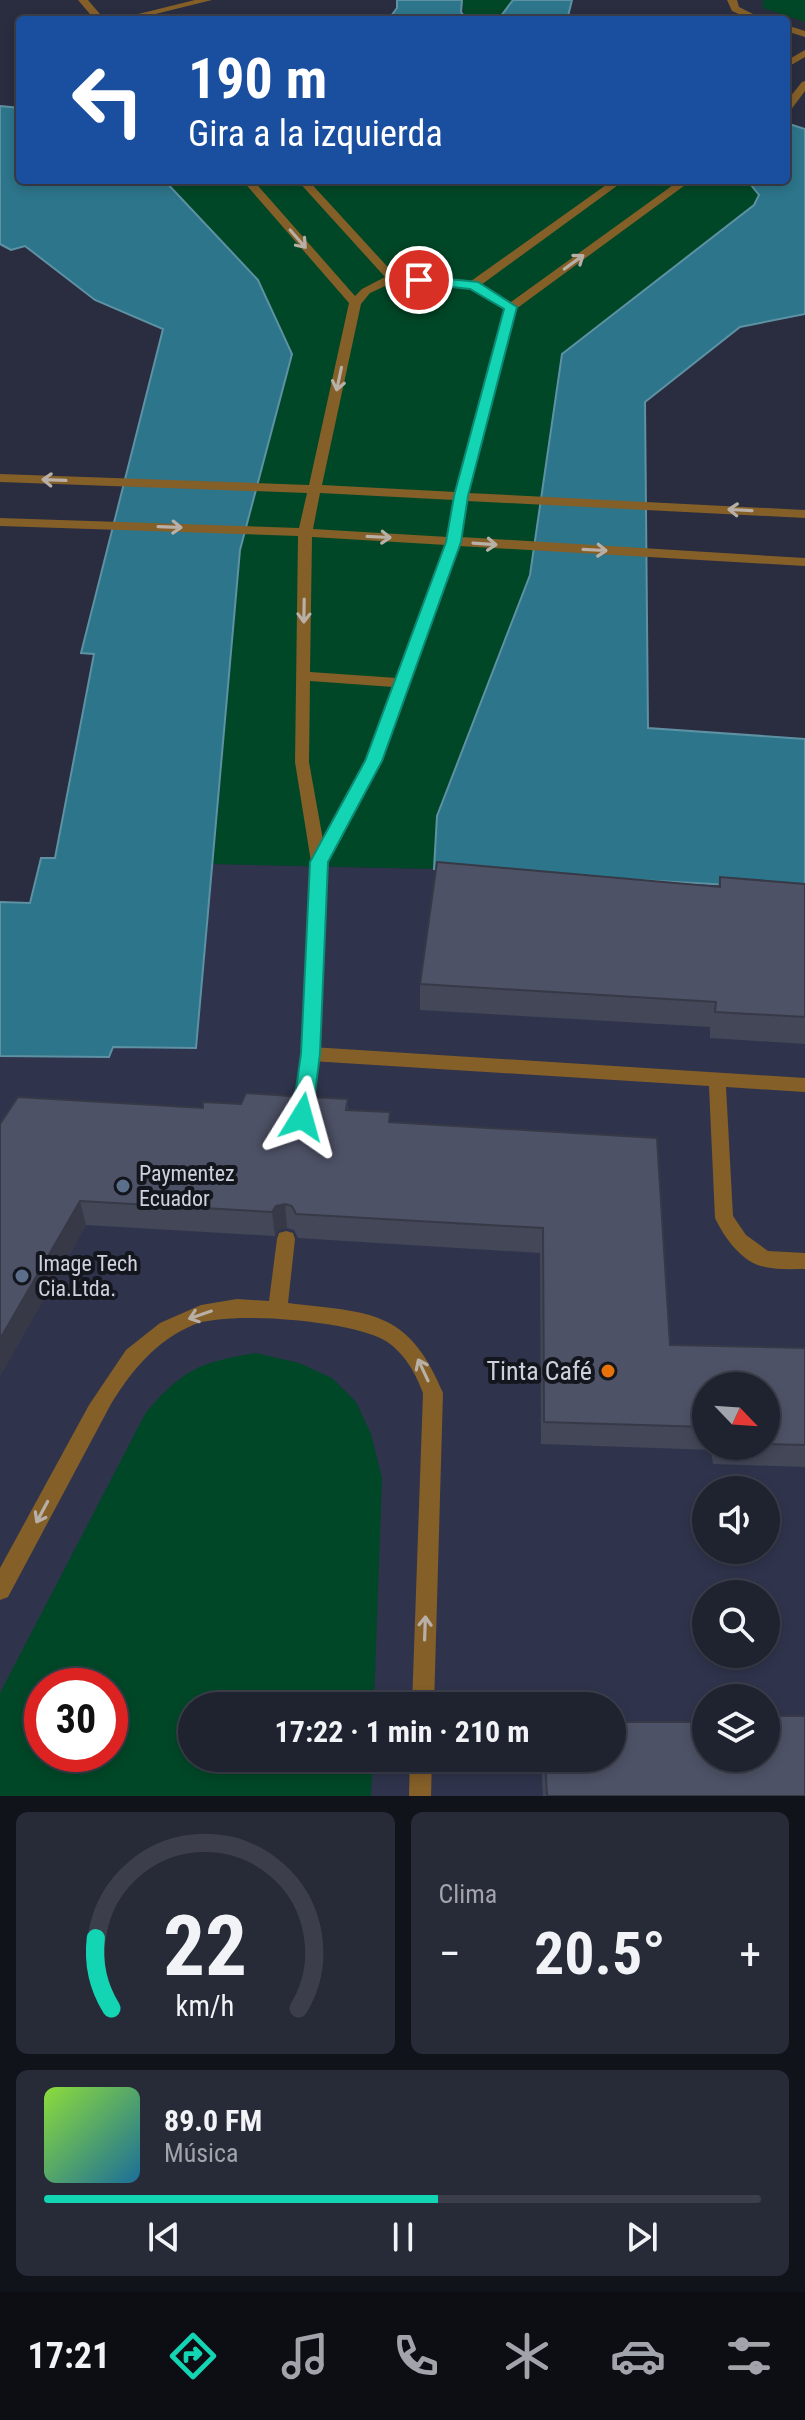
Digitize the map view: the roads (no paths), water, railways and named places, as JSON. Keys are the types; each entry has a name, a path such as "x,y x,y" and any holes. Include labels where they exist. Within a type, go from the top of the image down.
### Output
{"street":[{"path":"83,0 97,16"},
{"path":"151,16 207,0"},
{"path":"732,0 735,9 751,16"},
{"path":"790,104 805,84"},
{"path":"251,184 355,303"},
{"path":"306,184 392,278"},
{"path":"473,285 614,184"},
{"path":"319,862 373,761 454,542 461,496 511,307 681,184"},
{"path":"302,1117 311,1054 319,862 302,762 305,533 355,303 366,291 392,278 473,285 511,307"},
{"path":"0,478 276,487 805,514"},
{"path":"0,522 264,530 805,562"},
{"path":"303,676 402,683"},
{"path":"311,1054 805,1085"},
{"path":"717,1080 724,1218 739,1241 765,1259 805,1261"},
{"path":"277,1312 286,1239"},
{"path":"0,1589 100,1405 120,1372 146,1343 177,1324 208,1311 277,1312 350,1319 383,1329 422,1363 433,1393 423,1692"},
{"path":"420,1796 421,1772"}],"place":[{"name":"Paymentez Ecuador","path":"123,1186"},
{"name":"Image Tech Cia.Ltda.","path":"22,1276"},
{"name":"Tinta Café","path":"608,1371"}]}
